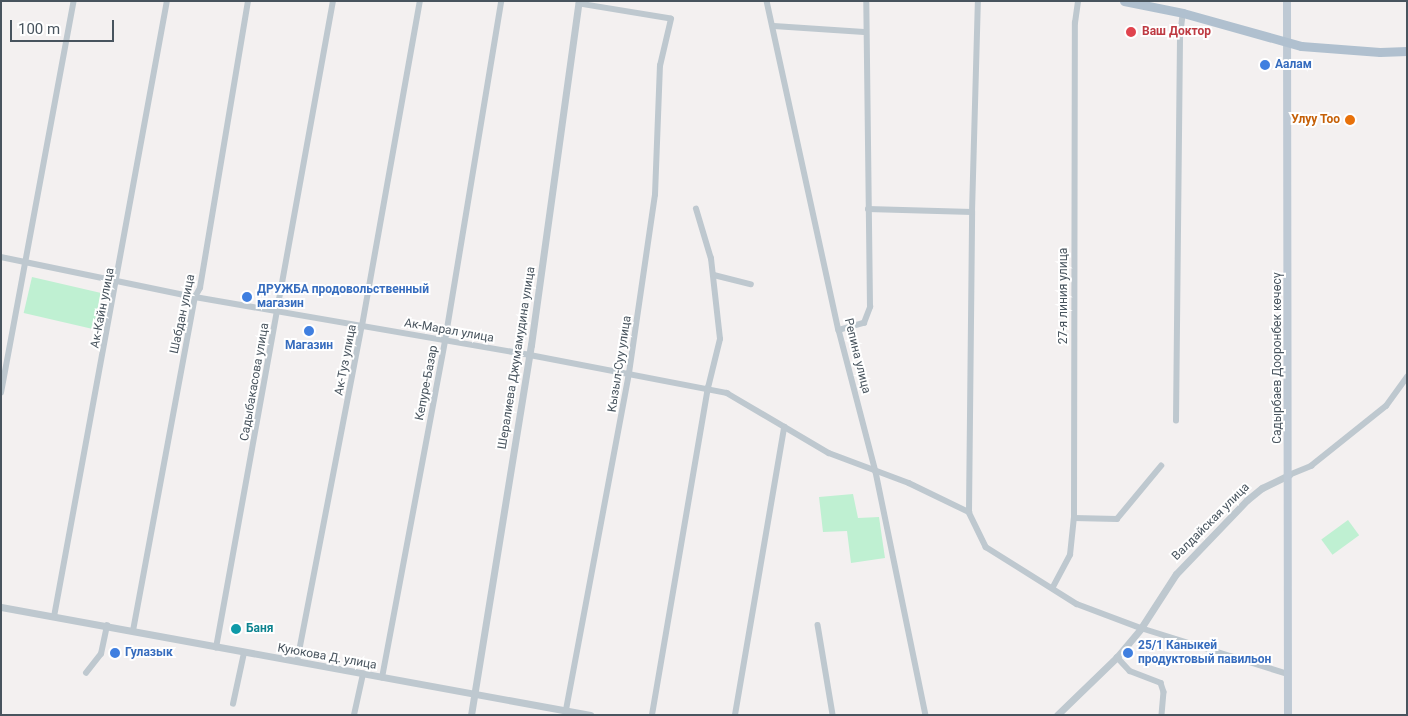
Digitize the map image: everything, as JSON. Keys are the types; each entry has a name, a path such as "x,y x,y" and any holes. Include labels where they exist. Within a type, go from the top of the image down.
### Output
{"main road":[{"path":"1124,1 1183,13 1288,43 1380,52 1407,51"},
{"name":"Садырбаев Дооронбек көчөсү","path":"1287,1 1288,715"}],"street":[{"path":"1,393 74,1"},
{"name":"Ак-Кайн улица","path":"54,617 118,281 167,1"},
{"name":"Шабдан улица","path":"133,631 195,297 200,288 248,1"},
{"name":"Садыбакасова улица","path":"216,648 333,1"},
{"name":"Ак-Туз улица","path":"297,662 362,326 420,1"},
{"name":"Кепуре-Базар","path":"382,678 446,341 500,1"},
{"name":"Репина улица","path":"767,1 839,330 876,472 926,715"},
{"path":"839,330 864,323 870,307 864,32 866,1"},
{"path":"978,1 972,212 970,512 986,547 1053,587 1077,604 1141,628 1288,674"},
{"name":"27-я линия улица","path":"1053,587 1070,555 1074,518 1075,23 1078,1"},
{"name":"Шералиева Джумамудина улица","path":"471,715 530,355 579,3 671,19"},
{"path":"1176,421 1180,36 1183,13"},
{"name":"Кызыл-Суу улица","path":"566,710 629,373 655,196 660,66 671,19"},
{"path":"774,26 864,32"},
{"path":"652,715 708,388 720,339 714,275 696,209"},
{"path":"868,209 972,212"},
{"name":"Ак-Марал улица","path":"1,257 195,297 278,310 708,388 750,404 784,427 829,453 876,472"},
{"path":"714,275 751,284"},
{"name":"Валдайская улица","path":"1057,715 1117,657 1141,628 1176,574 1214,533 1262,488 1310,466 1386,406 1407,377"},
{"path":"735,715 784,427"},
{"path":"1074,518 1117,519 1161,466"},
{"path":"876,472 909,483 970,512"},
{"name":"Куюкова Д. улица","path":"1,607 216,648 590,715"},
{"path":"818,625 833,715"},
{"path":"86,673 101,654 107,626"},
{"path":"233,704 244,653"},
{"path":"1117,657 1130,671 1161,683 1164,692 1162,715"},
{"path":"354,715 363,674"}],"green space":[{"path":"32,277 101,293 93,329 24,313"},
{"path":"853,494 858,518 879,517 885,558 851,563 847,531 823,532 819,497"},
{"path":"1348,520 1359,535 1332,555 1321,539"}],"place":[{"name":"Ваш Доктор","path":"1131,32"},
{"name":"Аалам","path":"1265,65"},
{"name":"Улуу Тоо","path":"1350,120"},
{"name":"ДРУЖБА продовольственный магазин","path":"247,297"},
{"name":"Магазин","path":"309,331"},
{"name":"Баня","path":"236,629"},
{"name":"Гулазык","path":"115,653"},
{"name":"25/1 Каныкей продуктовый павильон","path":"1128,653"}]}
